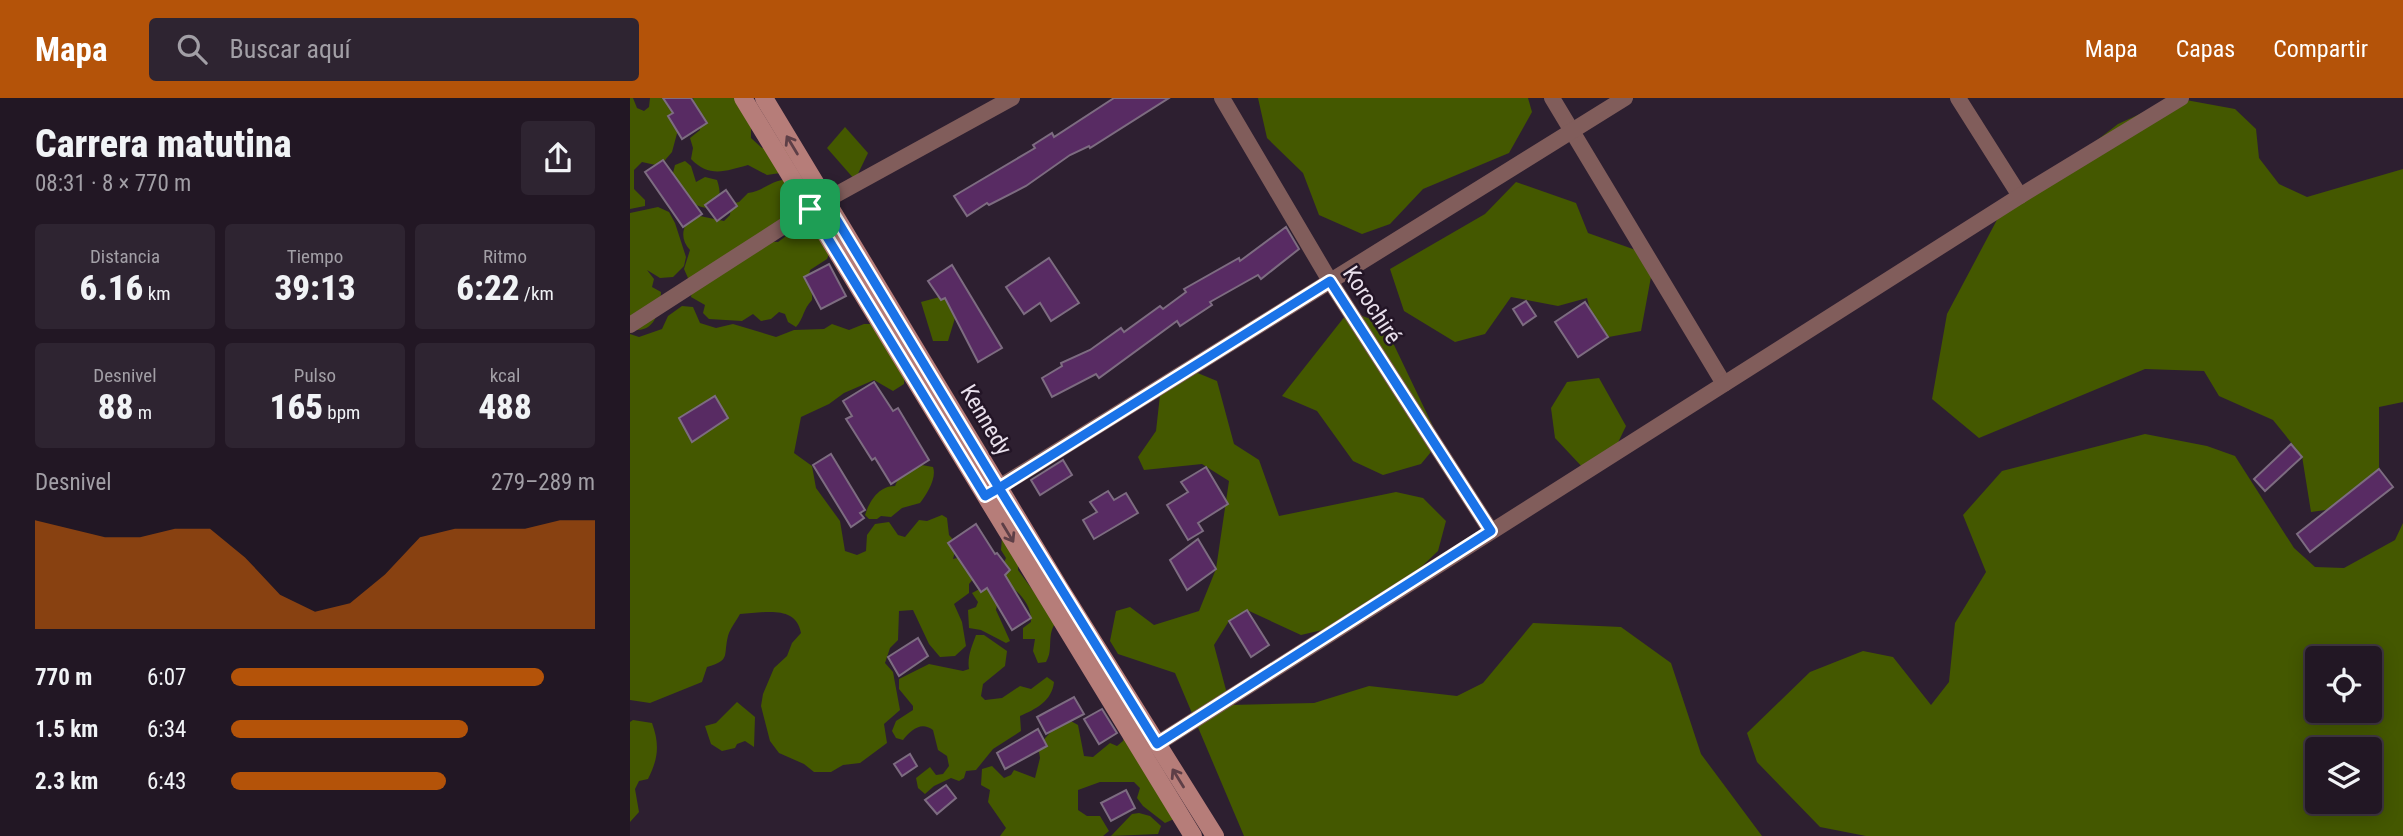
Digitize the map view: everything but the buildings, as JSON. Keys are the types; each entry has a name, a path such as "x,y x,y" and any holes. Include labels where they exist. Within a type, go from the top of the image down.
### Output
{"main road":[{"name":"Kennedy","path":"743,98 818,206 992,492 1193,836"},
{"name":"Kennedy","path":"764,98 818,206"},
{"name":"Kennedy","path":"992,492 1215,836"}],"street":[{"path":"630,324 818,206 1012,98"},
{"name":"Korochiré","path":"1222,98 1330,281 1491,531"},
{"path":"1552,98 1724,384"},
{"path":"992,492 1625,98"},
{"path":"1958,98 2020,196"},
{"path":"1157,744 2020,196 2181,98"}],"green space":[{"path":"630,98 633,98 637,108 644,111 649,107 650,98 666,98 679,126 672,152 660,166 642,162 634,170 634,189 645,200 645,206 630,209"},
{"path":"693,98 737,98 751,120 751,138 762,148 778,146 788,149 792,152 790,162 780,173 767,175 748,165 718,171 704,169 691,159 693,148 690,138 700,130"},
{"path":"1258,98 1528,98 1532,112 1509,153 1423,189 1390,224 1362,234 1319,215 1303,173 1267,138"},
{"path":"2175,98 2235,109 2256,129 2259,158 2279,184 2307,197 2403,169 2403,402 2379,407 2379,469 2340,508 2311,512 2302,456 2273,420 2219,396 2204,371 2145,369 1979,438 1932,399 1947,314 1999,216 2118,124"},
{"path":"845,127 868,153 855,180 827,148"},
{"path":"685,161 691,166 696,182 705,177 717,180 720,195 713,208 694,204 671,181 675,165"},
{"path":"783,180 789,188 793,204 764,241 778,242 805,222 817,223 832,247 827,259 810,270 812,300 796,327 788,322 785,314 779,312 771,319 761,321 753,314 742,321 709,319 703,313 705,305 691,297 692,287 684,269 690,250 683,236 687,222 695,215 724,221 730,215 731,204 739,202 748,193"},
{"path":"1516,182 1576,203 1588,233 1644,253 1653,266 1641,331 1598,339 1587,298 1558,306 1511,297 1485,334 1455,342 1404,311 1390,269 1485,214"},
{"path":"658,207 669,212 675,223 686,257 684,266 673,277 660,278 647,270 654,279 652,287 661,292 657,314 651,325 638,330 630,329 630,213"},
{"path":"947,295 955,318 948,341 933,341 921,302"},
{"path":"682,306 693,307 700,323 716,328 733,324 776,337 794,330 824,329 832,324 849,330 864,324 879,324 905,370 904,384 893,391 874,380 801,417 794,453 812,466 816,488 840,521 845,551 857,555 866,551 867,535 875,524 889,522 898,535 905,537 919,520 927,521 942,515 947,518 949,535 957,544 953,559 965,556 979,572 969,584 969,593 954,604 962,622 966,646 955,656 940,657 929,644 913,610 899,611 898,640 890,648 885,663 893,672 900,710 884,724 887,743 860,763 843,765 831,772 814,772 804,764 779,753 770,741 761,706 763,694 774,668 787,656 792,643 801,633 798,624 786,614 740,614 729,633 725,656 720,662 707,667 702,682 650,703 630,700 630,334 639,337 662,329 668,316"},
{"path":"1349,311 1384,324 1440,441 1421,464 1383,475 1353,461 1317,411 1282,396"},
{"path":"1188,369 1217,381 1234,444 1259,460 1279,516 1396,492 1423,498 1446,521 1438,551 1416,572 1331,628 1301,635 1247,610 1229,621 1214,645 1230,705 1314,703 1369,686 1457,696 1483,683 1533,623 1621,627 1671,663 1701,754 1762,836 1244,836 1175,673 1118,654 1110,641 1116,611 1130,607 1154,625 1199,611 1216,569 1229,481 1202,464 1144,470 1138,457 1156,431 1161,386"},
{"path":"1599,378 1626,426 1613,453 1585,470 1555,438 1551,408 1567,382"},
{"path":"2145,434 2207,446 2235,456 2294,548 2315,567 2344,568 2395,540 2403,523 2403,836 1866,836 1820,827 1757,762 1747,733 1810,672 1863,651 1893,657 1931,705 1949,682 1955,623 1986,572 1963,515 2002,471"},
{"path":"916,464 933,467 934,471 931,486 920,503 902,508 891,517 869,519 865,515 876,495 884,488 895,486 902,470"},
{"path":"1002,537 1018,561 1018,570 1056,622 1051,632 1050,652 1046,662 1038,663 1033,651 1035,639 1023,639 1023,628 1031,622 1026,603 1002,580 1002,567 1006,558 1001,550"},
{"path":"987,585 998,600 996,610 1010,641 1006,643 981,630 969,628 968,610 976,607 978,602 972,593"},
{"path":"976,635 984,635 1007,651 1005,666 983,684 981,696 985,700 1002,698 1020,686 1031,689 1047,677 1054,682 1053,689 1042,704 1020,716 1021,731 993,749 976,770 966,771 964,778 959,781 951,778 934,786 925,794 918,788 916,778 930,767 936,775 943,774 949,766 947,756 938,750 933,730 929,727 916,728 903,740 896,738 892,731 896,721 913,710 913,706 899,689 899,679 929,664 963,671 969,669 969,656"},
{"path":"737,702 755,717 754,747 745,741 737,744 735,748 722,751 711,744 705,726 716,723"},
{"path":"633,720 652,723 657,752 648,779 639,781 635,789 639,812 630,822 630,722"},
{"path":"1069,720 1078,725 1084,756 1093,757 1110,743 1117,746 1123,741 1127,727 1183,815 1165,823 1143,806 1137,798 1140,788 1134,782 1100,782 1078,790 1078,810 1087,816 1100,816 1109,831 1103,836 1000,836 1006,828 988,802 990,790 981,785 982,769 992,766 1004,778 1014,770 1035,778 1040,758 1038,746 1057,725"},
{"path":"1132,814 1150,816 1161,826 1158,834 1111,836"}],"route":[{"path":"810,209 826,202 999,488 1330,281 1491,531 1157,744 999,488 985,496 810,209"}]}
